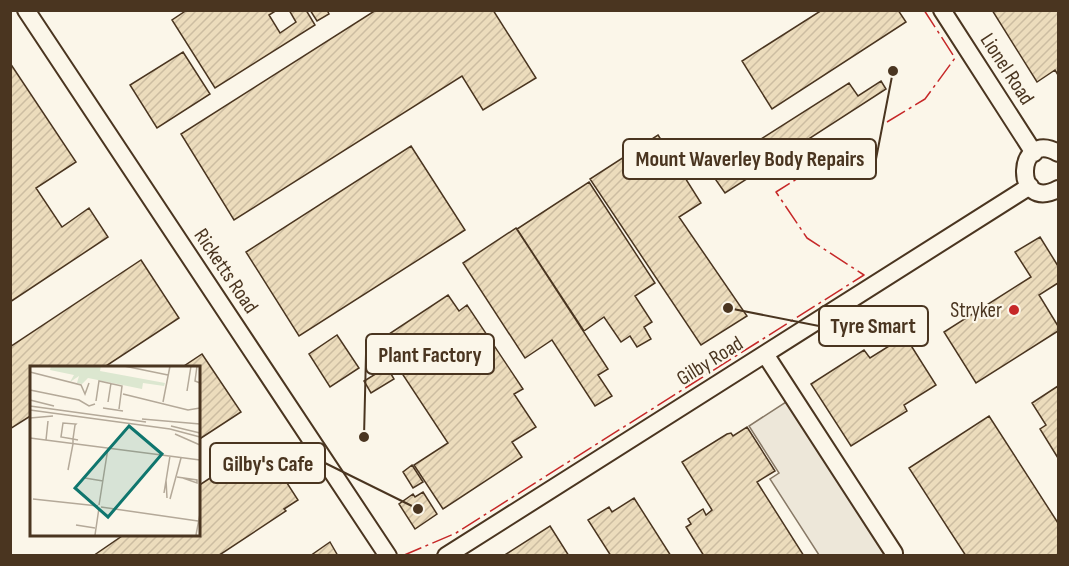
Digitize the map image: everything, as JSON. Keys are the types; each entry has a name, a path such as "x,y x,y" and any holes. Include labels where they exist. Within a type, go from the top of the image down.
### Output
{"street":[{"name":"Ricketts Road","path":"26,10 388,555"},
{"name":"Lionel Road","path":"942,10 1034,153"},
{"path":"1058,190 1043,193 1030,186 1024,172 1028,158 1034,153 1048,149 1059,153"},
{"name":"Gilby Road","path":"446,555 1030,186"},
{"path":"765,354 894,553"}],"shaded area":[{"path":"789,400 887,555 819,555 770,479 779,473 749,426"}],"building":[{"path":"187,10 277,10 269,15 280,33 296,22 289,10 306,10 315,25 215,88 172,20"},
{"path":"310,10 327,10 329,14 317,21"},
{"path":"376,10 493,10 536,78 483,110 462,76 234,220 181,134"},
{"path":"822,10 898,10 906,22 772,109 742,61"},
{"path":"992,10 1058,10 1058,75 1055,70 1037,82"},
{"path":"183,52 210,94 157,128 130,85"},
{"path":"10,63 76,162 36,188 62,227 89,208 108,237 10,302"},
{"path":"881,81 886,89 725,193 702,160 723,146 731,158 849,83 858,96"},
{"path":"658,135 701,203 679,217 747,316 701,345 590,179"},
{"path":"411,146 465,230 299,336 246,252"},
{"path":"589,182 655,283 635,296 652,322 644,327 651,339 637,347 630,336 621,342 604,317 584,331 517,229"},
{"path":"516,228 608,369 598,375 612,396 595,406 552,340 525,358 463,263"},
{"name":"Stryker","path":"1040,237 1058,266 1058,283 1039,295 1058,326 1058,331 976,383 944,332 1031,277 1015,252"},
{"path":"141,260 179,318 106,366 30,366 30,416 10,429 10,347"},
{"path":"448,295 459,311 467,305 523,389 514,394 536,427 512,442 522,457 443,509 414,465 448,443 380,340"},
{"path":"337,335 359,368 330,387 309,354"},
{"path":"905,336 936,385 904,405 907,411 851,446 811,384 864,350 870,358"},
{"path":"202,354 241,412 200,439 200,366 184,366"},
{"path":"387,367 394,379 371,393 364,381"},
{"path":"1058,386 1058,458 1040,429 1046,425 1032,403"},
{"path":"989,416 1058,523 1058,556 966,556 909,468"},
{"path":"747,427 775,471 757,482 804,556 704,556 686,527 691,524 688,519 703,509 706,515 712,510 682,462 727,434 731,433 733,436"},
{"path":"248,453 255,465 269,455 298,500 284,509 286,511 218,556 93,556 122,536 200,536 200,485"},
{"path":"412,465 423,482 413,488 403,472"},
{"path":"423,492 437,514 415,529 399,504 413,494 415,497"},
{"path":"634,498 671,556 611,556 588,520 609,507 612,512"},
{"path":"550,526 569,556 503,556"},
{"path":"330,542 338,556 310,556"}],"power":[{"path":"887,122 925,99 955,58 924,10"},
{"path":"402,556 456,533 864,275 807,238 776,192 819,165"}],"place":[{"name":"Mount Waverley Body Repairs","path":"893,71"},
{"name":"Tyre Smart","path":"728,308"},
{"name":"Stryker","path":"1014,310"},
{"name":"Plant Factory","path":"364,437"},
{"name":"Gilby's Cafe","path":"418,509"}]}
